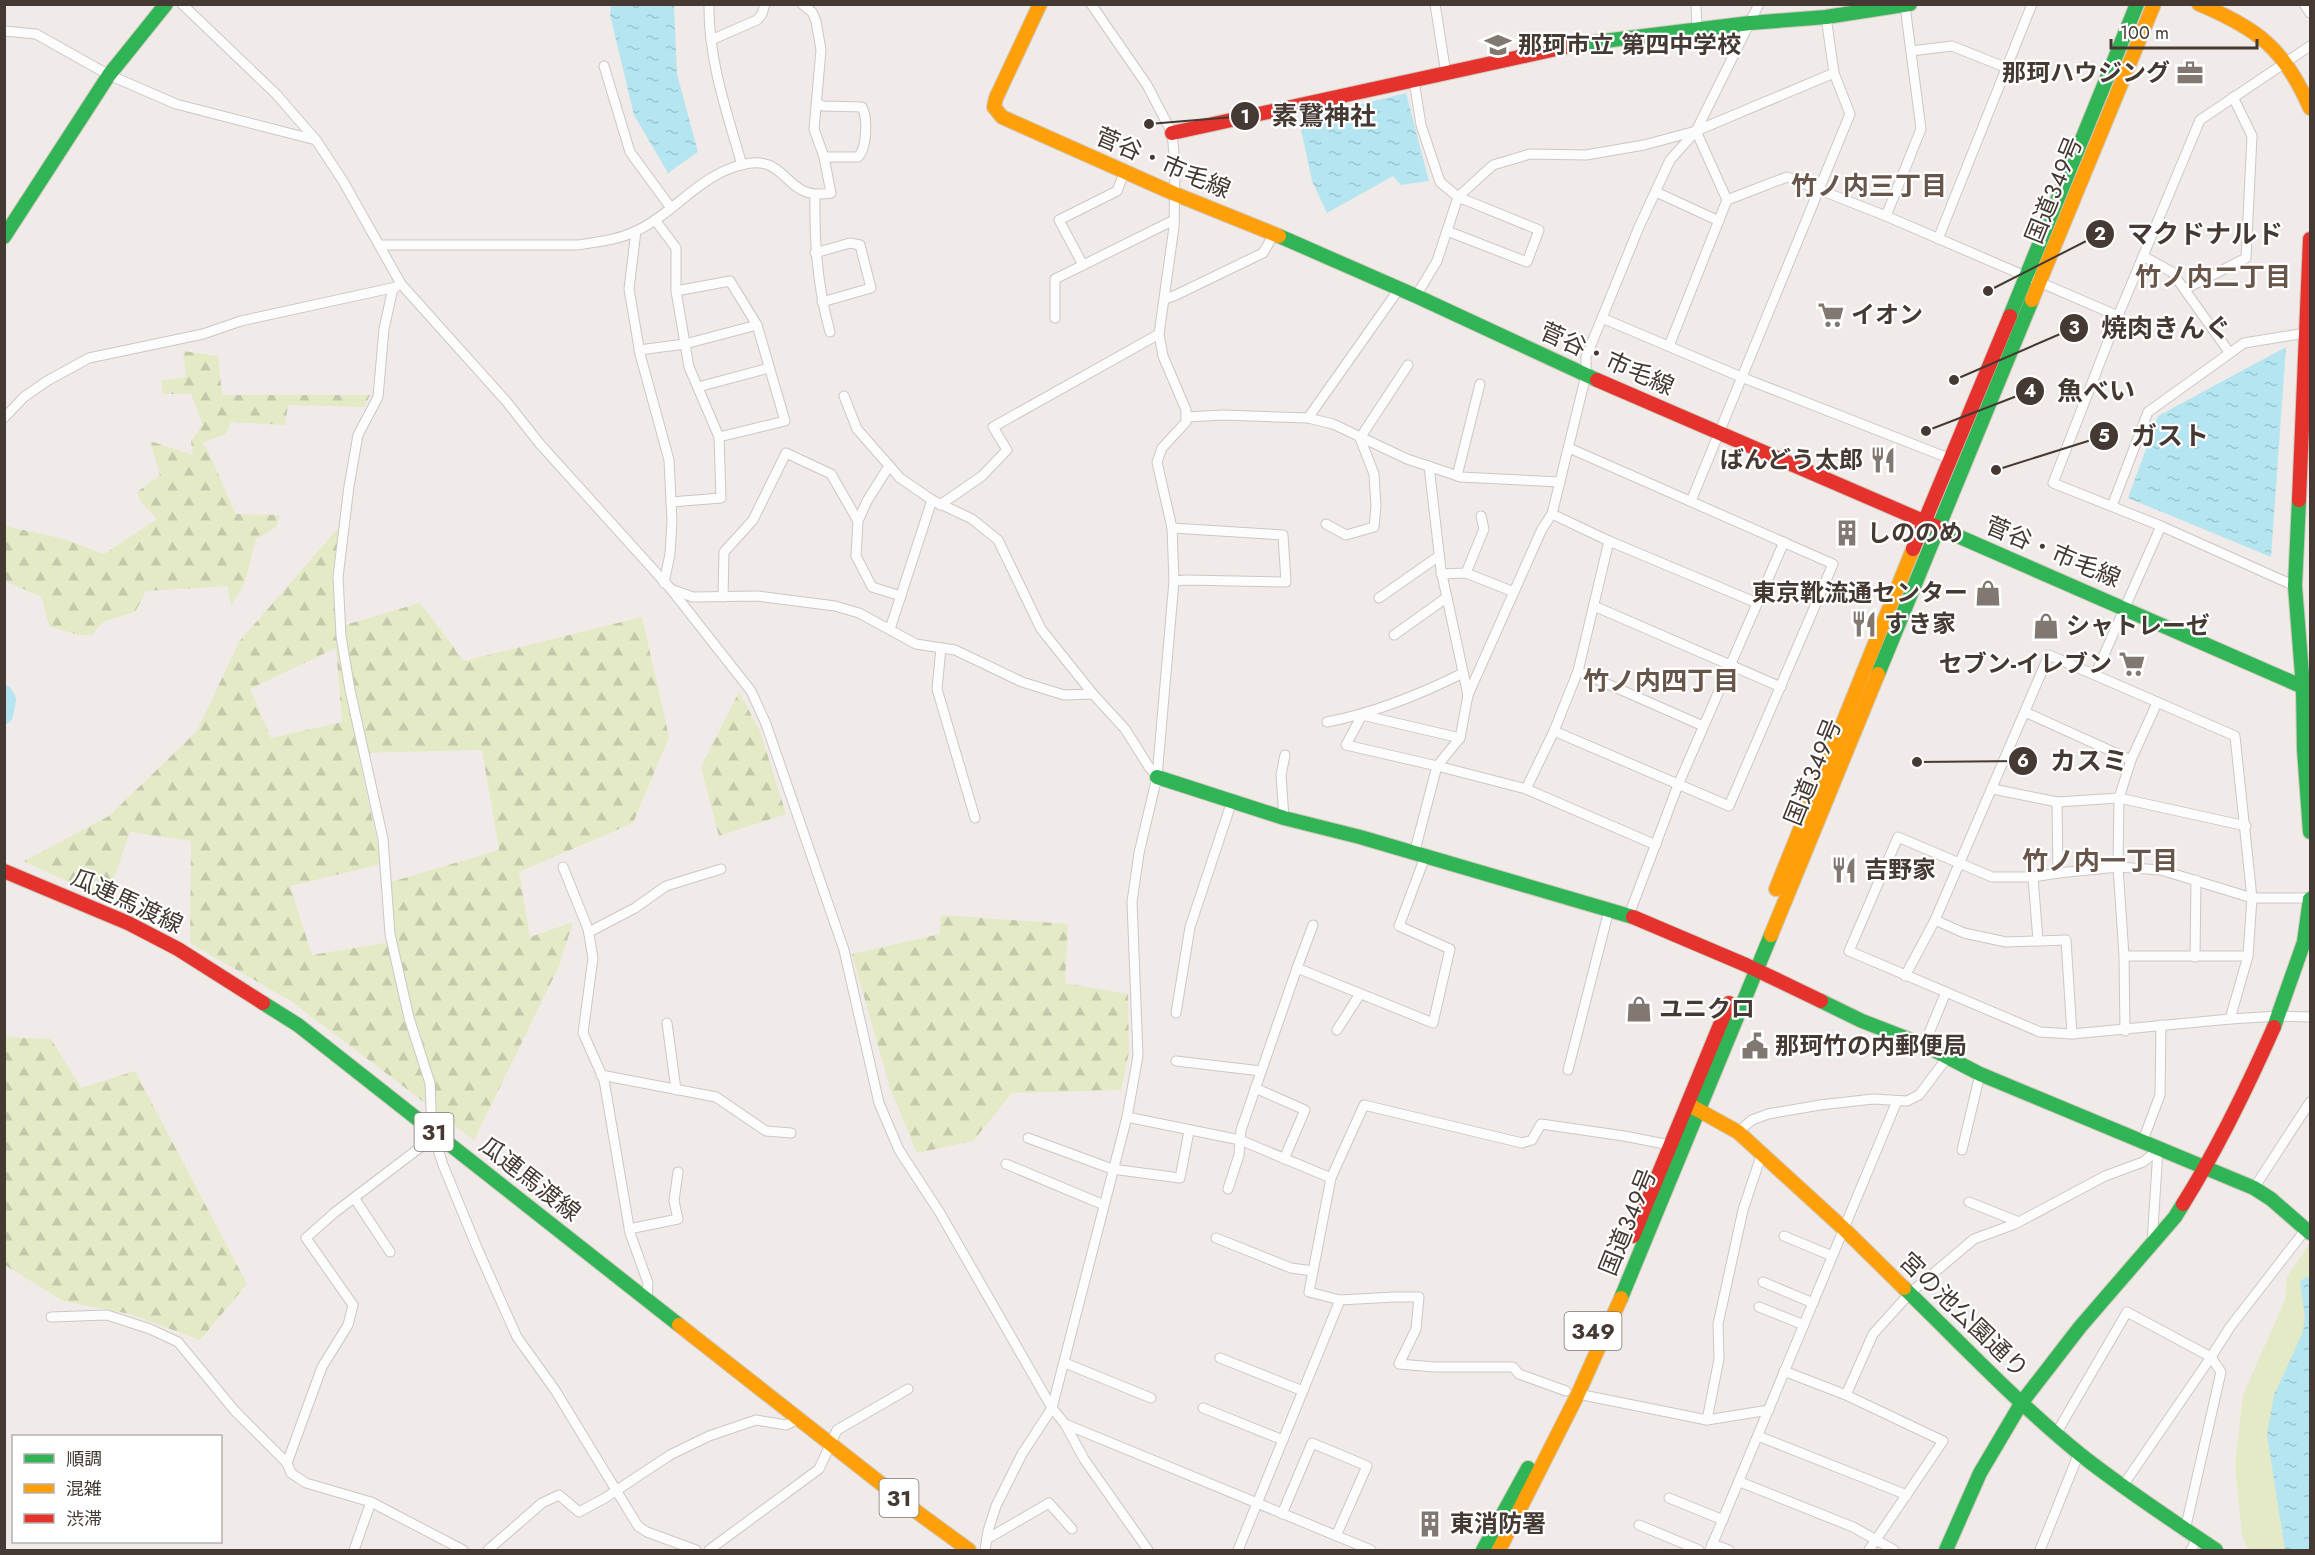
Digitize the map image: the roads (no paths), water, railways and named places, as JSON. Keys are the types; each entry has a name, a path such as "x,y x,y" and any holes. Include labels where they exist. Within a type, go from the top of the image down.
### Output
{"main road":[{"name":"菅谷・市毛線","path":"1040,4 994,107 1002,117 1175,194 1416,296 1586,375 2126,608 2307,689"},
{"name":"国道349号","path":"1751,967 1924,521 2137,4"},
{"name":"国道349号","path":"1499,1551 1572,1392 1622,1296 1693,1107 1938,528 2154,4"},
{"path":"2199,4 2228,16 2268,41 2300,81 2310,108"},
{"path":"1172,132 1414,81 1570,45 1750,23 1826,17 1908,5"},
{"path":"4,237 109,75 158,7"},
{"path":"2310,239 2306,333 2304,498 2295,586 2307,689 2304,749 2310,832"},
{"path":"1157,777 1284,818 1629,915 1751,967 1862,1021 1924,1046 1980,1074 2254,1188 2271,1199 2308,1231"},
{"name":"瓜連馬渡線","path":"4,871 128,923 219,973 298,1025 969,1551"},
{"path":"1946,1551 1980,1473 2022,1402 2074,1335 2175,1217 2206,1167 2248,1085 2279,1016 2304,942 2310,899"},
{"name":"国道349号","path":"1483,1551 1529,1465 1572,1392 1670,1145 1693,1107"},
{"name":"宮の池公園通り","path":"1693,1107 1738,1132 1762,1153 1843,1228 2022,1402 2079,1453 2185,1530 2194,1545 2216,1551"}],"street":[{"path":"182,4 276,94 316,140 380,245 397,286 506,401 540,444 667,585 751,691 805,833 844,950 883,1112 899,1150 940,1213 1052,1408 1065,1424 1084,1459 1148,1551"},
{"path":"710,4 711,40 729,122 742,165"},
{"path":"711,40 756,20 762,14 765,4"},
{"path":"380,245 578,245 607,240 636,231 655,220 721,171 760,162 772,165 801,192 815,195 831,193 824,157 814,129 821,50 812,12 802,4"},
{"path":"986,1551 996,1506 1022,1454 1052,1408 1127,1117 1138,1056 1132,902 1139,853 1157,777 1174,581 1172,528 1157,462 1162,448 1186,422 1186,410 1163,356 1160,333 1174,220 1175,164 1172,132 1147,85 1091,4"},
{"path":"1436,4 1446,74"},
{"path":"1696,4 1697,29"},
{"path":"1297,968 1433,1023 1450,949 1399,927 1420,855 1437,766 1460,738 1468,695 1542,529 1552,514 1586,375 1586,357 1602,318 1670,160 1696,131 1759,4"},
{"path":"1938,240 2032,4"},
{"path":"2304,4 2310,13"},
{"path":"1886,216 1922,129 1911,51 1908,5"},
{"path":"1691,501 1850,114 1834,73 1826,17"},
{"path":"4,31 36,34 109,75 176,104 316,140"},
{"path":"1911,51 1952,46 2007,68"},
{"path":"2295,586 2161,526 2053,483 2118,316 2200,120 2310,46"},
{"path":"604,66 630,152 671,208"},
{"path":"1416,296 1437,261 1458,197 1493,165 1530,154 1586,155 1644,145 1696,131 1834,73"},
{"path":"1414,81 1421,125 1440,182 1458,197 1539,230 1527,262 1447,231"},
{"path":"2185,289 2246,258 2252,136 2234,97"},
{"path":"817,104 862,107 865,112 863,151 858,158 824,157"},
{"path":"1696,131 1728,200"},
{"path":"1083,266 1059,220 1117,191 1125,171"},
{"path":"1669,346 1728,200 1787,177 1886,216 2118,316"},
{"path":"1656,192 1719,220"},
{"path":"815,195 815,253 822,302 830,332"},
{"path":"655,220 676,248 676,291 689,367 719,437 721,498 670,502"},
{"path":"1055,318 1055,279 1174,220"},
{"path":"636,231 629,289 639,350 669,460 670,554 667,585"},
{"path":"1165,298 1176,295 1263,253 1274,234"},
{"path":"815,253 850,243 860,245 871,288 822,302"},
{"path":"2144,256 2172,272 2229,352"},
{"path":"676,291 730,281 757,325 785,421 719,437"},
{"path":"4,418 24,397 47,381 89,358 203,334 241,321 397,286"},
{"path":"397,286 384,329 378,397 358,435 338,577 341,636 350,690 383,839 390,933 409,1018 430,1083 432,1131 443,1165 517,1337 555,1390 638,1526 647,1532 696,1551"},
{"path":"1308,418 1399,289"},
{"path":"1602,318 1741,377 1951,459"},
{"path":"639,350 685,344 757,325"},
{"path":"890,629 936,502 982,476 1006,450 993,427 1160,333"},
{"path":"2112,506 2148,412 2244,343 2306,333"},
{"path":"1360,438 1408,365"},
{"path":"698,387 769,368"},
{"path":"1457,476 1480,384"},
{"path":"844,396 857,429 900,478 936,502 972,519 998,540 1041,629 1125,729 1157,777"},
{"path":"1186,417 1223,415 1308,418 1333,424 1360,438 1457,476 1560,482"},
{"path":"1326,524 1346,535 1374,527 1376,506 1374,474 1360,438"},
{"path":"1554,731 1729,806 1833,564 1569,448"},
{"path":"723,597 724,552 753,520 786,453 831,474 858,521"},
{"path":"889,466 867,501 858,521 856,556 872,587 901,596"},
{"path":"1429,466 1441,574 1468,695"},
{"path":"1552,514 1757,603"},
{"path":"1466,573 1484,529 1481,516"},
{"path":"2095,675 2161,526"},
{"path":"1172,528 1283,534 1286,582 1174,581"},
{"path":"1526,789 1554,731 1578,670 1610,541"},
{"path":"1629,915 1678,785 1784,542"},
{"path":"1379,598 1439,556"},
{"path":"1441,574 1466,573 1514,592"},
{"path":"667,585 693,597 758,596 835,606 859,613 916,644 955,650 1022,682 1064,695 1094,694"},
{"path":"1394,635 1446,598"},
{"path":"1594,606 1781,687"},
{"path":"941,648 937,689 975,818"},
{"path":"1905,976 1935,920 2049,654 2235,736 2252,897 2248,956 2230,1019"},
{"path":"1578,670 1703,726"},
{"path":"1327,722 1362,715 1431,689 1463,674"},
{"path":"2125,1030 2124,956 2118,867 2119,798 2131,760 2157,703"},
{"path":"2025,712 2131,760"},
{"path":"1362,715 1460,738"},
{"path":"1362,715 1346,745 1526,789 1656,845"},
{"path":"1284,818 1281,775 1285,755"},
{"path":"1993,789 2057,802 2119,798 2246,826"},
{"path":"1176,1013 1190,927 1232,801"},
{"path":"2057,802 2058,873"},
{"path":"2310,899 2252,897 2161,870 2118,867 2033,878 1992,877 1898,837 1849,951 2040,1032 2072,1034 2230,1019 2310,1017"},
{"path":"563,867 589,932 593,958 583,1033 601,1075 629,1230 648,1283 647,1299"},
{"path":"589,932 635,908 666,886 721,869"},
{"path":"2033,878 2038,941"},
{"path":"2195,957 2196,880"},
{"path":"1568,1070 1609,910"},
{"path":"1935,920 1964,933 2006,942 2066,940 2072,1034"},
{"path":"1228,1189 1239,1155 1241,1130 1312,925"},
{"path":"2124,956 2248,956"},
{"path":"1924,1046 1946,992"},
{"path":"1337,1030 1360,994"},
{"path":"667,1023 676,1090"},
{"path":"2142,1143 2160,1095 2161,1024"},
{"path":"1738,1132 1752,1120 1768,1114 1873,1100 1907,1101 1919,1095 1947,1058"},
{"path":"1176,1061 1261,1071"},
{"path":"1962,1150 1980,1074"},
{"path":"601,1075 716,1097 766,1131 790,1133"},
{"path":"1255,1088 1305,1110 1284,1159"},
{"path":"1729,1551 1711,1547 1897,1101"},
{"path":"2254,1188 2310,1102"},
{"path":"1670,1145 1541,1124 1533,1140 1522,1143 1364,1105 1331,1178 1309,1292 1340,1300 1394,1296 1419,1297 1416,1329 1399,1364 1434,1367 1513,1367 1519,1374 1572,1392 1707,1420 1769,1410"},
{"path":"1127,1117 1240,1140 1331,1178"},
{"path":"287,1463 322,1367 348,1325 353,1305 306,1238 334,1213 422,1146 432,1131"},
{"path":"1028,1138 1112,1169 1180,1178 1190,1131"},
{"path":"1846,1395 1873,1334 1910,1293 1974,1239 2019,1222 2105,1176 2143,1162 2158,1150"},
{"path":"2152,1244 2158,1150"},
{"path":"1707,1420 1719,1359 1718,1324 1743,1210 1762,1153"},
{"path":"1006,1164 1104,1205"},
{"path":"629,1230 678,1219 674,1201 678,1172"},
{"path":"355,1199 390,1252"},
{"path":"1969,1202 2019,1222"},
{"path":"2122,1486 2230,1327 2308,1231"},
{"path":"1784,1236 1832,1256"},
{"path":"1216,1238 1292,1268 1313,1271"},
{"path":"1763,1282 1813,1303"},
{"path":"1238,1551 1340,1300"},
{"path":"1759,1306 1803,1325"},
{"path":"2057,1432 2127,1312 2211,1357 2222,1372 2185,1530"},
{"path":"51,1317 107,1315 150,1329 178,1342 235,1411 287,1463 291,1473 306,1483 371,1502 463,1551"},
{"path":"1220,1358 1303,1391"},
{"path":"1065,1363 1151,1398"},
{"path":"1784,1371 1846,1395 1943,1441 1869,1551"},
{"path":"709,1551 819,1469 837,1430 908,1389"},
{"path":"1203,1408 1283,1440"},
{"path":"488,1551 542,1503 559,1495 579,1512 670,1455 709,1436 756,1420 786,1425 799,1419"},
{"path":"1065,1424 1371,1551"},
{"path":"1758,1436 1907,1495"},
{"path":"1282,1514 1312,1443 1323,1447 1367,1466 1336,1536"},
{"path":"2041,1550 2079,1453"},
{"path":"1740,1482 1853,1527 1894,1551"},
{"path":"1669,1498 1723,1520"},
{"path":"354,1551 371,1502"},
{"path":"987,1539 1049,1503 1072,1529"},
{"path":"1639,1525 1699,1551"}],"water":[{"path":"611,5 674,5 677,74 698,152 668,173 634,115 610,15"},
{"path":"1406,93 1429,181 1401,185 1393,176 1327,213 1312,181 1299,120"},
{"path":"2286,347 2271,557 2128,498 2158,416"},
{"path":"2307,1277 2310,1279 2310,1550 2285,1550 2267,1435 2274,1395 2302,1334 2305,1318 2300,1281"}],"waterway":[{"path":"4,694 7,700 4,715"}],"place":[{"name":"那珂市立 第四中学校","path":"1498,45"},
{"name":"那珂ハウジング","path":"2190,73"},
{"name":"素鵞神社","path":"1149,124"},
{"name":"マクドナルド","path":"1988,291"},
{"name":"イオン","path":"1831,315"},
{"name":"焼肉きんぐ","path":"1954,380"},
{"name":"魚べい","path":"1926,431"},
{"name":"ばんどう太郎","path":"1883,460"},
{"name":"ガスト","path":"1996,470"},
{"name":"しののめ","path":"1847,533"},
{"name":"東京靴流通センター","path":"1988,593"},
{"name":"すき家","path":"1864,624"},
{"name":"シャトレーゼ","path":"2046,626"},
{"name":"セブン-イレブン","path":"2132,664"},
{"name":"カスミ","path":"1917,762"},
{"name":"吉野家","path":"1844,870"},
{"name":"ユニクロ","path":"1639,1009"},
{"name":"那珂竹の内郵便局","path":"1755,1046"},
{"name":"東消防署","path":"1430,1524"}],"district":[{"name":"竹ノ内三丁目","path":"1869,186"},
{"name":"竹ノ内二丁目","path":"2213,277"},
{"name":"竹ノ内四丁目","path":"1661,681"},
{"name":"竹ノ内一丁目","path":"2100,861"}]}
